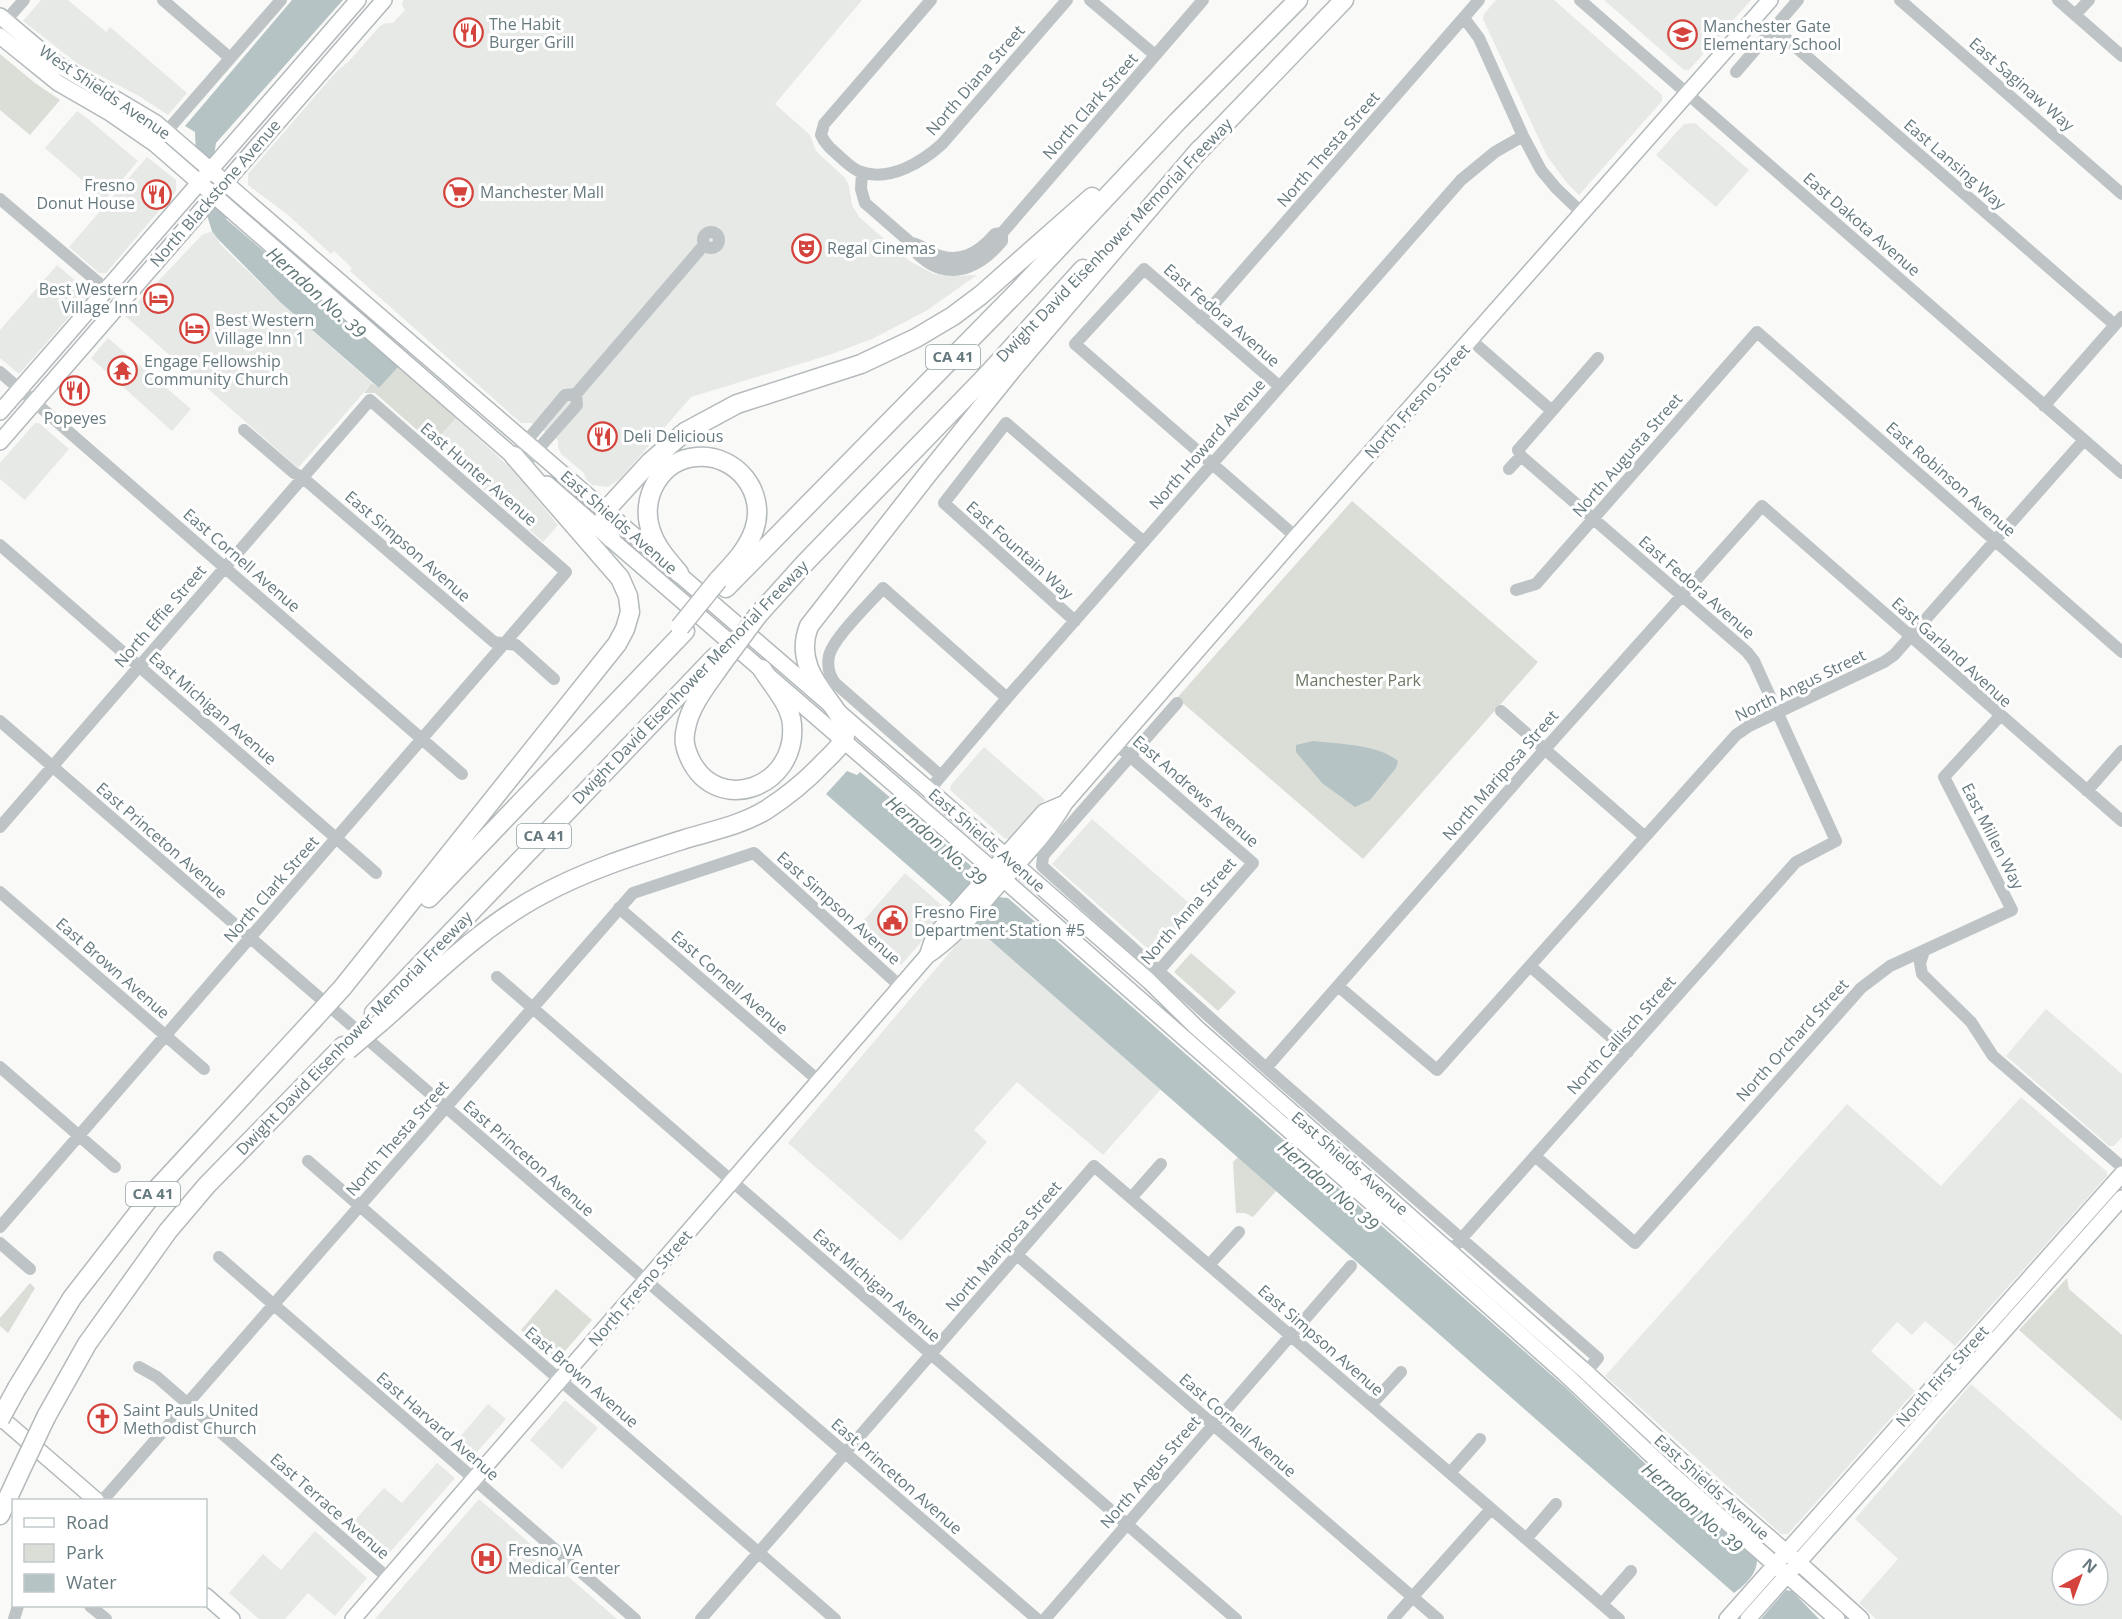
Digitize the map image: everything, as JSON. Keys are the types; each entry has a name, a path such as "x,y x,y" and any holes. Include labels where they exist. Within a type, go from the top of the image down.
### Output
{"highway":[{"name":"Dwight David Eisenhower Memorial Freeway","path":"722,584 1020,289 1177,122 1298,0"},
{"name":"Dwight David Eisenhower Memorial Freeway","path":"0,1515 46,1417 87,1344 168,1231 207,1185 377,1018 583,793 718,661 804,564 988,374 1062,291 1344,0"},
{"path":"611,538 603,523 606,510 650,462 685,432 737,404 861,364 904,344 954,316 981,295 1177,122"},
{"path":"377,1018 481,934 524,905 569,880 602,866 739,822 764,811 804,782 843,741 845,731 839,712 807,667 804,647 809,626 1015,366 1200,149"},
{"path":"343,987 617,644 628,621 630,604 620,578 525,453"},
{"path":"679,573 658,548 650,528 648,513 650,493 661,475 678,462 690,458 710,457 730,464 744,476 752,489 757,509 754,528 746,548 722,584"},
{"name":"CA 41","path":"0,1418 72,1298 155,1191 343,987 627,693 722,584"},
{"path":"718,661 686,726 684,745 695,768 709,781 724,789 754,787 770,779 783,766 790,753 792,724 787,708 762,669"}],"main road":[{"name":"North Blackstone Avenue","path":"0,412 358,0"},
{"name":"North Blackstone Avenue","path":"0,442 384,0"},
{"name":"North Fresno Street","path":"353,1619 927,956 945,944 968,909 998,874 1055,820 1065,803 1296,537 1770,0"},
{"name":"West Shields Avenue","path":"2,21 57,64 130,107 166,132 204,176"},
{"name":"West Shields Avenue","path":"0,36 58,83 127,123 204,176"},
{"name":"East Shields Avenue","path":"204,176 525,453 611,538 998,874 1440,1263 1564,1373 1667,1470 1837,1619"},
{"name":"East Shields Avenue","path":"525,453 606,510 1011,860 1154,976 1197,1028 1586,1372 1699,1477 1860,1619"},
{"path":"1069,937 1099,953 1133,982 1138,984 1154,976"},
{"name":"North First Street","path":"1727,1619 1774,1563 2122,1174"},
{"name":"North First Street","path":"1748,1619 2122,1198"},
{"path":"1913,1432 1911,1423 1940,1390 1940,1378"},
{"path":"0,1418 95,1499"},
{"path":"207,1597 232,1619"}],"street":[{"path":"2,21 24,0"},
{"path":"163,0 230,58"},
{"path":"166,132 281,0"},
{"name":"North Diana Street","path":"862,172 891,173 930,155 1067,0"},
{"path":"1090,0 1155,55"},
{"name":"North Clark Street","path":"862,172 861,189 864,203 911,243 919,244 934,254 970,261 994,252 1002,241 1002,233 1203,0"},
{"name":"North Thesta Street","path":"1201,319 1479,0"},
{"name":"East Dakota Avenue","path":"1580,0 2122,473"},
{"path":"1736,72 1798,0"},
{"name":"East Saginaw Way","path":"1900,0 2122,194"},
{"path":"2058,0 2122,56"},
{"path":"2075,15 2089,0"},
{"path":"862,172 851,167 825,144 821,135 824,124 923,3"},
{"path":"1464,18 1479,38 1523,136 1548,179 1582,213"},
{"name":"East Lansing Way","path":"1774,28 2118,321"},
{"name":"North Howard Avenue","path":"930,789 1461,180 1495,152 1523,136"},
{"path":"0,199 106,290"},
{"path":"525,453 577,405 576,394 704,245"},
{"name":"East Fedora Avenue","path":"1211,465 1075,344 1144,269 1279,386"},
{"path":"2044,406 2118,321"},
{"name":"North Augusta Street","path":"1516,590 1536,584 1757,332"},
{"name":"East Robinson Avenue","path":"1757,332 2122,652"},
{"path":"1471,340 1552,411"},
{"path":"1509,469 1521,456 1518,450 1598,358"},
{"name":"East Cornell Avenue","path":"0,372 462,774"},
{"name":"North Effie Street","path":"0,827 370,400"},
{"name":"East Hunter Avenue","path":"370,400 566,572"},
{"name":"East Fountain Way","path":"1075,621 944,504 1006,423 1144,543"},
{"name":"East Simpson Avenue","path":"244,429 494,642 516,645 554,679"},
{"name":"North Angus Street","path":"1338,986 1437,1070 1736,735 1749,726 1884,663 1894,655 2084,440"},
{"name":"East Fedora Avenue","path":"1521,456 1747,652 1760,670 1836,841"},
{"path":"1211,465 1296,537"},
{"name":"North Mariposa Street","path":"1266,1068 1545,749 1762,506"},
{"name":"East Garland Avenue","path":"1762,506 2122,821"},
{"name":"East Michigan Avenue","path":"0,545 376,873"},
{"name":"North Clark Street","path":"0,1227 566,572"},
{"name":"East Shields Avenue","path":"941,776 835,683 828,665 832,648 883,588 1007,698"},
{"path":"1177,703 1043,856 1042,866 1154,976 1266,1068 1598,1358 1586,1372"},
{"path":"1501,711 1644,836"},
{"name":"East Millen Way","path":"2000,716 1944,777 2012,910"},
{"name":"East Princeton Avenue","path":"0,721 1037,1619"},
{"name":"East Andrews Avenue","path":"1117,745 1253,863"},
{"path":"2087,791 2122,751"},
{"name":"North Callisch Street","path":"1440,1263 1796,862 1836,841"},
{"name":"North Thesta Street","path":"104,1499 633,893 754,853"},
{"name":"East Simpson Avenue","path":"754,853 901,987"},
{"name":"North Anna Street","path":"1154,976 1253,863"},
{"name":"East Brown Avenue","path":"0,892 204,1069"},
{"name":"East Cornell Avenue","path":"619,908 819,1082"},
{"name":"North Orchard Street","path":"1535,1156 1635,1243 1861,988 1890,966 2012,910"},
{"path":"1924,951 1920,963 1922,974 1971,1022 1994,1056 2118,1163 2122,1149"},
{"path":"1530,966 1628,1052"},
{"name":"East Michigan Avenue","path":"497,977 1236,1619"},
{"path":"0,1067 115,1167"},
{"name":"East Brown Avenue","path":"308,1161 835,1619"},
{"path":"1131,1198 1161,1164"},
{"name":"East Simpson Avenue","path":"1094,1167 1619,1619"},
{"name":"North Mariposa Street","path":"700,1619 1094,1167"},
{"path":"1209,1265 1239,1232"},
{"path":"0,1243 30,1269"},
{"name":"East Cornell Avenue","path":"1017,1255 1438,1619"},
{"name":"East Harvard Avenue","path":"219,1257 635,1619"},
{"name":"North Angus Street","path":"1045,1619 1351,1266"},
{"name":"East Terrace Avenue","path":"139,1368 156,1377 388,1578"},
{"path":"1371,1405 1401,1372"},
{"path":"1450,1473 1479,1439"},
{"path":"1526,1539 1556,1504"},
{"path":"1393,1619 1491,1509"},
{"path":"1602,1604 1631,1571"},
{"path":"92,1607 106,1619"}],"shaded area":[{"path":"41,0 68,0 106,32 110,27 187,93 168,115 139,96 78,64 23,21"},
{"path":"403,0 862,0 775,104 810,135 816,151 845,178 849,186 852,205 859,217 911,262 934,274 977,275 926,311 872,339 829,355 691,397 620,479 608,487 592,485 584,473 561,454 558,440 531,423 521,423 350,271 352,268 334,251 331,254 288,215 248,185 248,174 336,72 380,26 393,23 405,10 402,5"},
{"path":"1496,0 1554,0 1662,95 1662,101 1579,195 1547,156 1483,19 1484,14"},
{"name":"Manchester Gate Elementary School","path":"1604,0 1751,0 1689,70 1684,70"},
{"path":"77,111 138,161 105,200 45,148"},
{"path":"1695,123 1749,170 1716,207 1656,155 1684,124"},
{"path":"147,157 176,180 176,191 106,273 99,273 69,247"},
{"path":"212,231 222,246 280,302 372,383 298,468 125,316 202,235"},
{"path":"57,265 90,293 19,374 0,358 0,330"},
{"path":"108,338 191,409 172,431 91,358"},
{"path":"456,418 516,473 558,525 543,542 433,444"},
{"path":"35,423 39,423 69,449 25,500 0,479 0,463"},
{"path":"984,747 1045,800 1010,839 1004,838 950,790 951,785"},
{"path":"1092,819 1197,910 1156,956 1052,864"},
{"path":"905,873 948,911 901,965 858,927"},
{"path":"973,925 1161,1089 1103,1155 1017,1082 974,1130 987,1142 901,1241 788,1143"},
{"path":"2046,1009 2122,1074 2122,1137 2114,1146 2109,1146 2006,1056"},
{"path":"2021,1097 2107,1172 2107,1176 1955,1346 1925,1321 1912,1335 1897,1322 1871,1351 1915,1391 1788,1534 1781,1534 1605,1376 1847,1104 1941,1186"},
{"path":"1971,1384 2122,1516 2122,1619 1876,1619 1859,1603 1898,1559 1855,1519"},
{"path":"564,1401 598,1428 562,1469 530,1440"},
{"path":"488,1404 506,1419 470,1460 453,1445"},
{"path":"437,1463 455,1478 384,1559 348,1528 384,1488 402,1503"},
{"name":"Fresno VA Medical Center","path":"479,1499 617,1619 375,1619"},
{"path":"315,1531 367,1578 335,1616 308,1593 285,1619 259,1619 229,1593 263,1554 281,1570"}],"green space":[{"path":"0,54 60,100 30,135 0,110"},
{"path":"399,366 456,418 433,444 375,393 364,393 372,383 379,388"},
{"name":"Manchester Park","path":"1352,501 1538,662 1363,859 1177,698"},
{"path":"1191,953 1236,992 1218,1011 1174,972"},
{"path":"1238,1157 1276,1191 1253,1217 1245,1213 1236,1213 1233,1162"},
{"path":"2067,1278 2069,1289 2122,1335 2122,1421 2019,1330"},
{"path":"30,1283 35,1288 8,1333 0,1326 0,1318"},
{"path":"556,1289 592,1320 559,1358 554,1359 521,1330"}],"water":[{"path":"292,0 343,0 216,143 214,173 216,192 227,220 399,366 379,388 280,302 217,238 212,231 197,184 195,132 185,126"},
{"path":"1313,741 1369,748 1390,755 1398,761 1396,768 1370,800 1355,807 1322,783 1296,752 1296,745"},
{"name":"Herndon No. 39","path":"847,771 857,775 860,772 977,871 977,877 953,905 826,794"},
{"name":"Herndon No. 39","path":"997,897 1008,898 1564,1386 1650,1468 1757,1560 1755,1570 1746,1583 1734,1593 973,925"},
{"path":"1786,1590 1792,1591 1819,1619 1761,1619"}],"place":[{"name":"The Habit Burger Grill","path":"468,33"},
{"name":"Manchester Gate Elementary School","path":"1682,35"},
{"name":"Manchester Mall","path":"459,192"},
{"name":"Fresno Donut House","path":"156,194"},
{"name":"Regal Cinemas","path":"806,248"},
{"name":"Best Western Village Inn","path":"159,298"},
{"name":"Best Western Village Inn 1","path":"194,329"},
{"name":"Engage Fellowship Community Church","path":"123,370"},
{"name":"Popeyes","path":"75,390"},
{"name":"Deli Delicious","path":"602,436"},
{"name":"Fresno Fire Department Station #5","path":"893,921"},
{"name":"Saint Pauls United Methodist Church","path":"102,1419"},
{"name":"Fresno VA Medical Center","path":"487,1559"}]}
